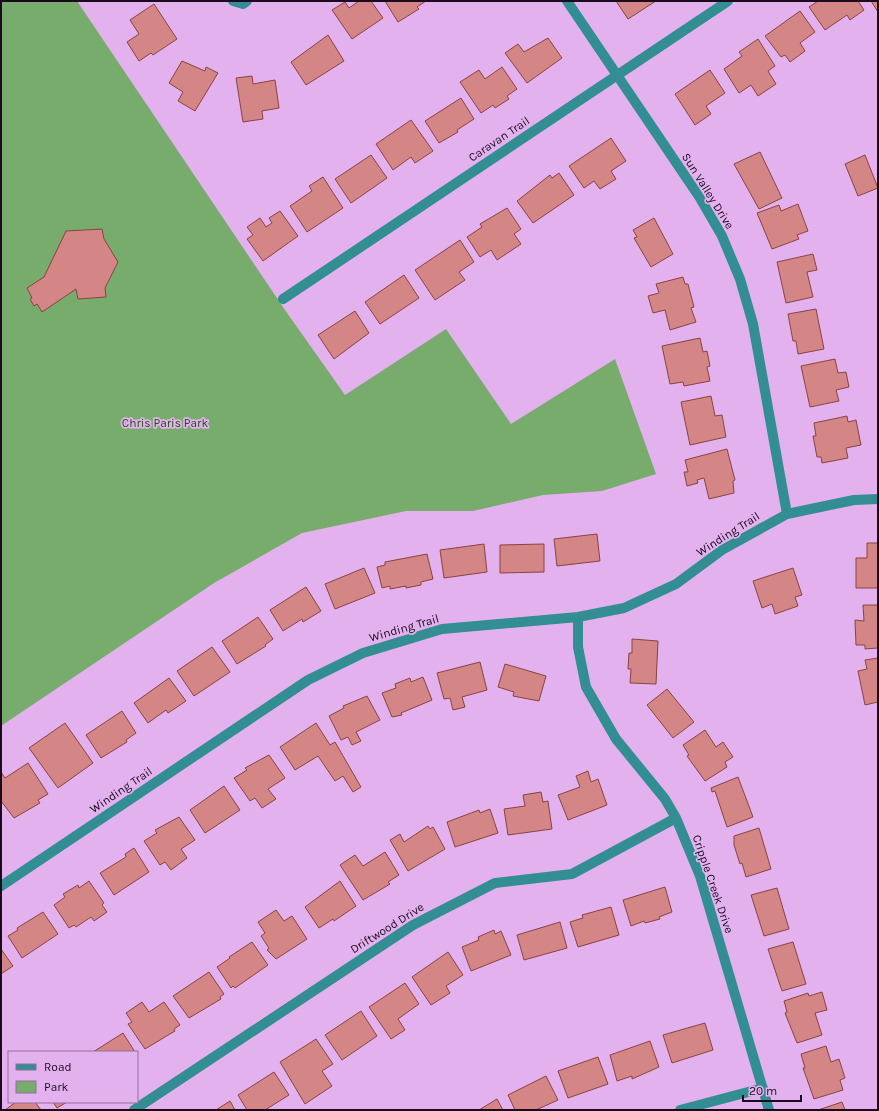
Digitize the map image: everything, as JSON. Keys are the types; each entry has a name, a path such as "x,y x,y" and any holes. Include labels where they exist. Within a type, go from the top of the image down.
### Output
{"street":[{"name":"Sun Valley Drive","path":"567,1 700,198 722,236 740,279 753,324 787,514"},
{"name":"Caravan Trail","path":"283,299 728,1"},
{"name":"Winding Trail","path":"1,886 308,680 363,653 442,629 578,617 624,608 676,584 722,550 787,514 854,500 878,500"},
{"name":"Cripple Creek Drive","path":"578,617 578,648 586,687 616,739 665,799 676,818 700,876 770,1110"},
{"name":"Driftwood Drive","path":"134,1110 413,925 495,883 572,874 676,818"},
{"path":"680,1110 763,1088"}],"green space":[{"name":"Chris Paris Park","path":"1,1 77,1 285,310 345,395 446,329 511,424 615,359 656,474 602,491 543,495 473,511 406,511 302,533 214,583 1,726"}],"building":[{"path":"359,1 371,1 383,18 352,39 332,10 345,2 349,8"},
{"path":"385,1 426,1 417,7 419,9 398,22"},
{"path":"616,1 656,1 628,19"},
{"path":"818,1 858,1 864,10 850,20 847,15 825,30 809,7"},
{"path":"871,1 878,1 878,12"},
{"path":"154,4 177,39 153,55 151,53 139,61 127,42 139,34 130,20"},
{"path":"800,11 815,32 800,43 805,51 790,62 785,55 781,57 765,36"},
{"path":"328,35 344,61 306,85 291,62"},
{"path":"548,38 562,58 527,83 505,53 518,44 524,52"},
{"path":"758,39 775,66 768,71 776,84 758,96 751,85 739,93 724,69 742,56 739,52"},
{"path":"182,61 205,71 206,67 218,73 195,111 178,101 183,92 169,83"},
{"path":"502,67 517,89 507,96 509,99 495,108 493,105 481,113 460,82 479,70 485,79"},
{"path":"710,70 725,93 706,106 711,114 695,125 675,94"},
{"path":"252,76 253,84 275,80 279,108 262,111 263,119 243,122 236,78"},
{"path":"461,98 474,119 457,130 458,132 439,143 425,121"},
{"path":"411,120 433,151 415,163 411,157 393,170 376,144"},
{"path":"611,138 626,161 611,171 616,179 600,189 594,181 584,188 569,166"},
{"path":"760,152 782,198 759,209 734,164"},
{"path":"371,155 387,178 351,203 335,179"},
{"path":"865,155 878,188 858,196 845,164"},
{"path":"559,173 574,195 533,223 517,201 550,175 552,178"},
{"path":"323,177 343,208 307,232 290,206 312,191 309,186"},
{"path":"798,204 808,231 797,235 799,239 772,249 757,213 779,205 781,211"},
{"path":"507,208 521,229 514,234 521,244 497,260 491,250 480,257 467,237 482,227 480,224"},
{"path":"280,211 298,236 263,261 247,239 253,235 247,227 260,218 266,227 272,223 269,218"},
{"path":"654,218 673,254 651,267 634,238 637,237 633,230"},
{"path":"102,229 104,239 118,262 105,288 106,297 78,299 76,289 42,312 37,304 34,306 27,288 44,277 66,231"},
{"path":"460,240 474,262 459,272 465,280 435,300 415,270"},
{"path":"813,254 817,270 807,272 813,297 786,303 777,262"},
{"path":"404,275 419,298 380,324 365,302"},
{"path":"683,277 685,284 688,284 694,307 691,308 696,322 670,330 665,310 653,313 648,296 659,293 656,284"},
{"path":"816,309 824,349 798,354 796,341 793,341 788,314"},
{"path":"355,311 369,333 334,359 318,335"},
{"path":"700,338 703,352 707,351 710,366 707,367 710,381 684,386 683,382 670,384 662,346"},
{"path":"835,359 838,373 846,372 849,387 836,390 839,401 810,407 801,366"},
{"path":"711,396 715,416 722,415 726,437 690,445 681,402"},
{"path":"847,416 848,422 856,420 861,445 846,448 848,458 822,463 821,457 817,457 813,436 816,436 814,423"},
{"path":"727,449 735,480 733,481 734,493 709,499 704,478 697,480 698,483 687,486 684,472 688,472 685,460"},
{"path":"597,534 600,561 557,566 554,539"},
{"path":"867,543 878,543 878,588 856,588 856,558 867,558"},
{"path":"484,544 487,572 444,578 440,550"},
{"path":"544,544 544,572 500,573 500,545"},
{"path":"427,554 433,579 421,582 421,585 406,588 406,586 390,589 390,586 382,588 377,567 385,565 385,562"},
{"path":"364,568 375,593 335,609 325,584"},
{"path":"793,568 802,595 795,597 798,606 775,614 772,604 762,608 753,581"},
{"path":"306,587 321,611 303,622 302,619 283,631 270,610"},
{"path":"863,605 878,605 878,648 865,649 865,645 856,645 855,620 864,621"},
{"path":"258,617 273,639 265,645 266,646 237,664 222,641"},
{"path":"632,639 658,641 656,684 630,683 631,669 628,669 629,653 632,653"},
{"path":"212,647 230,672 194,696 177,671"},
{"path":"878,658 878,702 865,705 858,671 867,669 865,660"},
{"path":"480,662 487,690 462,697 465,707 453,710 450,698 444,699 437,673"},
{"path":"505,664 546,676 539,701 513,696 514,692 498,687"},
{"path":"423,677 432,700 401,713 402,715 392,717 382,693 396,688 395,684 410,678 411,682"},
{"path":"169,678 186,701 168,713 166,710 148,723 134,703"},
{"path":"667,689 694,722 673,738 647,705"},
{"path":"367,696 380,720 356,732 361,741 352,745 348,737 341,740 329,716 344,708 343,706"},
{"path":"122,711 136,733 126,740 127,742 101,758 86,735"},
{"path":"65,723 93,763 58,788 29,748"},
{"path":"316,723 330,745 335,742 361,787 353,792 343,776 335,781 318,756 295,770 280,747"},
{"path":"705,730 716,747 723,742 733,757 725,762 727,767 705,781 687,756 689,755 683,745"},
{"path":"269,755 285,778 268,789 276,799 262,808 255,798 250,801 234,778 247,770 245,768"},
{"path":"28,763 48,794 38,800 40,803 14,818 1,801 1,772 5,778"},
{"path":"588,771 591,782 598,779 607,805 568,820 558,795 580,787 576,776"},
{"path":"738,777 753,817 727,827 715,791 712,792 711,788"},
{"path":"224,786 240,810 205,833 190,810"},
{"path":"541,792 543,802 548,801 552,829 508,835 504,809 525,806 523,795"},
{"path":"490,809 498,833 455,847 447,822 479,810 480,813"},
{"path":"179,817 195,840 181,849 187,858 171,870 165,862 160,865 144,841 157,833 155,830"},
{"path":"428,826 430,829 433,827 445,849 408,871 390,840 400,834 404,842"},
{"path":"759,828 771,869 746,877 734,845 734,836"},
{"path":"134,848 149,872 114,895 100,873 126,857 125,854"},
{"path":"385,852 399,875 388,882 390,884 363,900 340,865 355,855 363,866"},
{"path":"89,881 104,903 102,905 107,912 94,921 91,917 76,927 74,925 69,928 54,905 65,897 63,894 78,885 79,888"},
{"path":"340,881 356,906 334,921 333,919 319,928 305,907"},
{"path":"665,887 672,912 659,917 660,919 645,923 644,921 631,926 623,900"},
{"path":"777,888 789,929 764,936 751,895"},
{"path":"611,907 619,935 578,947 570,922 583,918 582,915"},
{"path":"276,910 284,921 292,916 307,939 276,959 267,950 269,948 261,936 265,933 258,922"},
{"path":"43,912 58,934 22,958 8,936 18,930 17,928"},
{"path":"560,922 567,948 524,960 517,935"},
{"path":"494,930 495,934 501,931 511,955 471,971 462,947 479,940 478,937"},
{"path":"252,942 268,965 235,988 233,986 231,988 217,967"},
{"path":"793,942 806,984 782,991 768,949"},
{"path":"1,949 13,966 1,974"},
{"path":"448,952 463,975 446,986 450,993 431,1005 412,977"},
{"path":"209,972 224,994 220,997 221,999 189,1018 173,996"},
{"path":"405,983 419,1004 398,1019 405,1030 391,1039 369,1007"},
{"path":"822,992 827,1010 815,1013 822,1035 797,1043 785,1013 787,1012 784,1001 808,993 809,996"},
{"path":"142,1002 149,1012 164,1002 180,1025 174,1029 175,1031 145,1049 128,1024 132,1022 126,1013"},
{"path":"361,1011 377,1036 342,1060 325,1035"},
{"path":"705,1023 713,1050 672,1063 663,1035"},
{"path":"123,1033 134,1051 95,1051"},
{"path":"316,1039 333,1064 322,1071 332,1086 305,1104 280,1062"},
{"path":"650,1041 659,1067 632,1079 632,1076 617,1081 610,1055"},
{"path":"826,1046 831,1062 839,1059 845,1078 840,1080 843,1090 814,1099 803,1068 805,1068 801,1054"},
{"path":"598,1057 608,1084 568,1098 558,1071"},
{"path":"274,1072 289,1095 265,1110 247,1110 238,1095"},
{"path":"546,1076 558,1100 536,1110 515,1110 508,1095"},
{"path":"497,1099 503,1110 479,1110"},
{"path":"230,1101 235,1110 216,1110"},
{"path":"842,1102 845,1110 818,1110"},
{"path":"15,1103 36,1103 41,1110 5,1110"},
{"path":"54,1103 65,1103 57,1108"}]}
